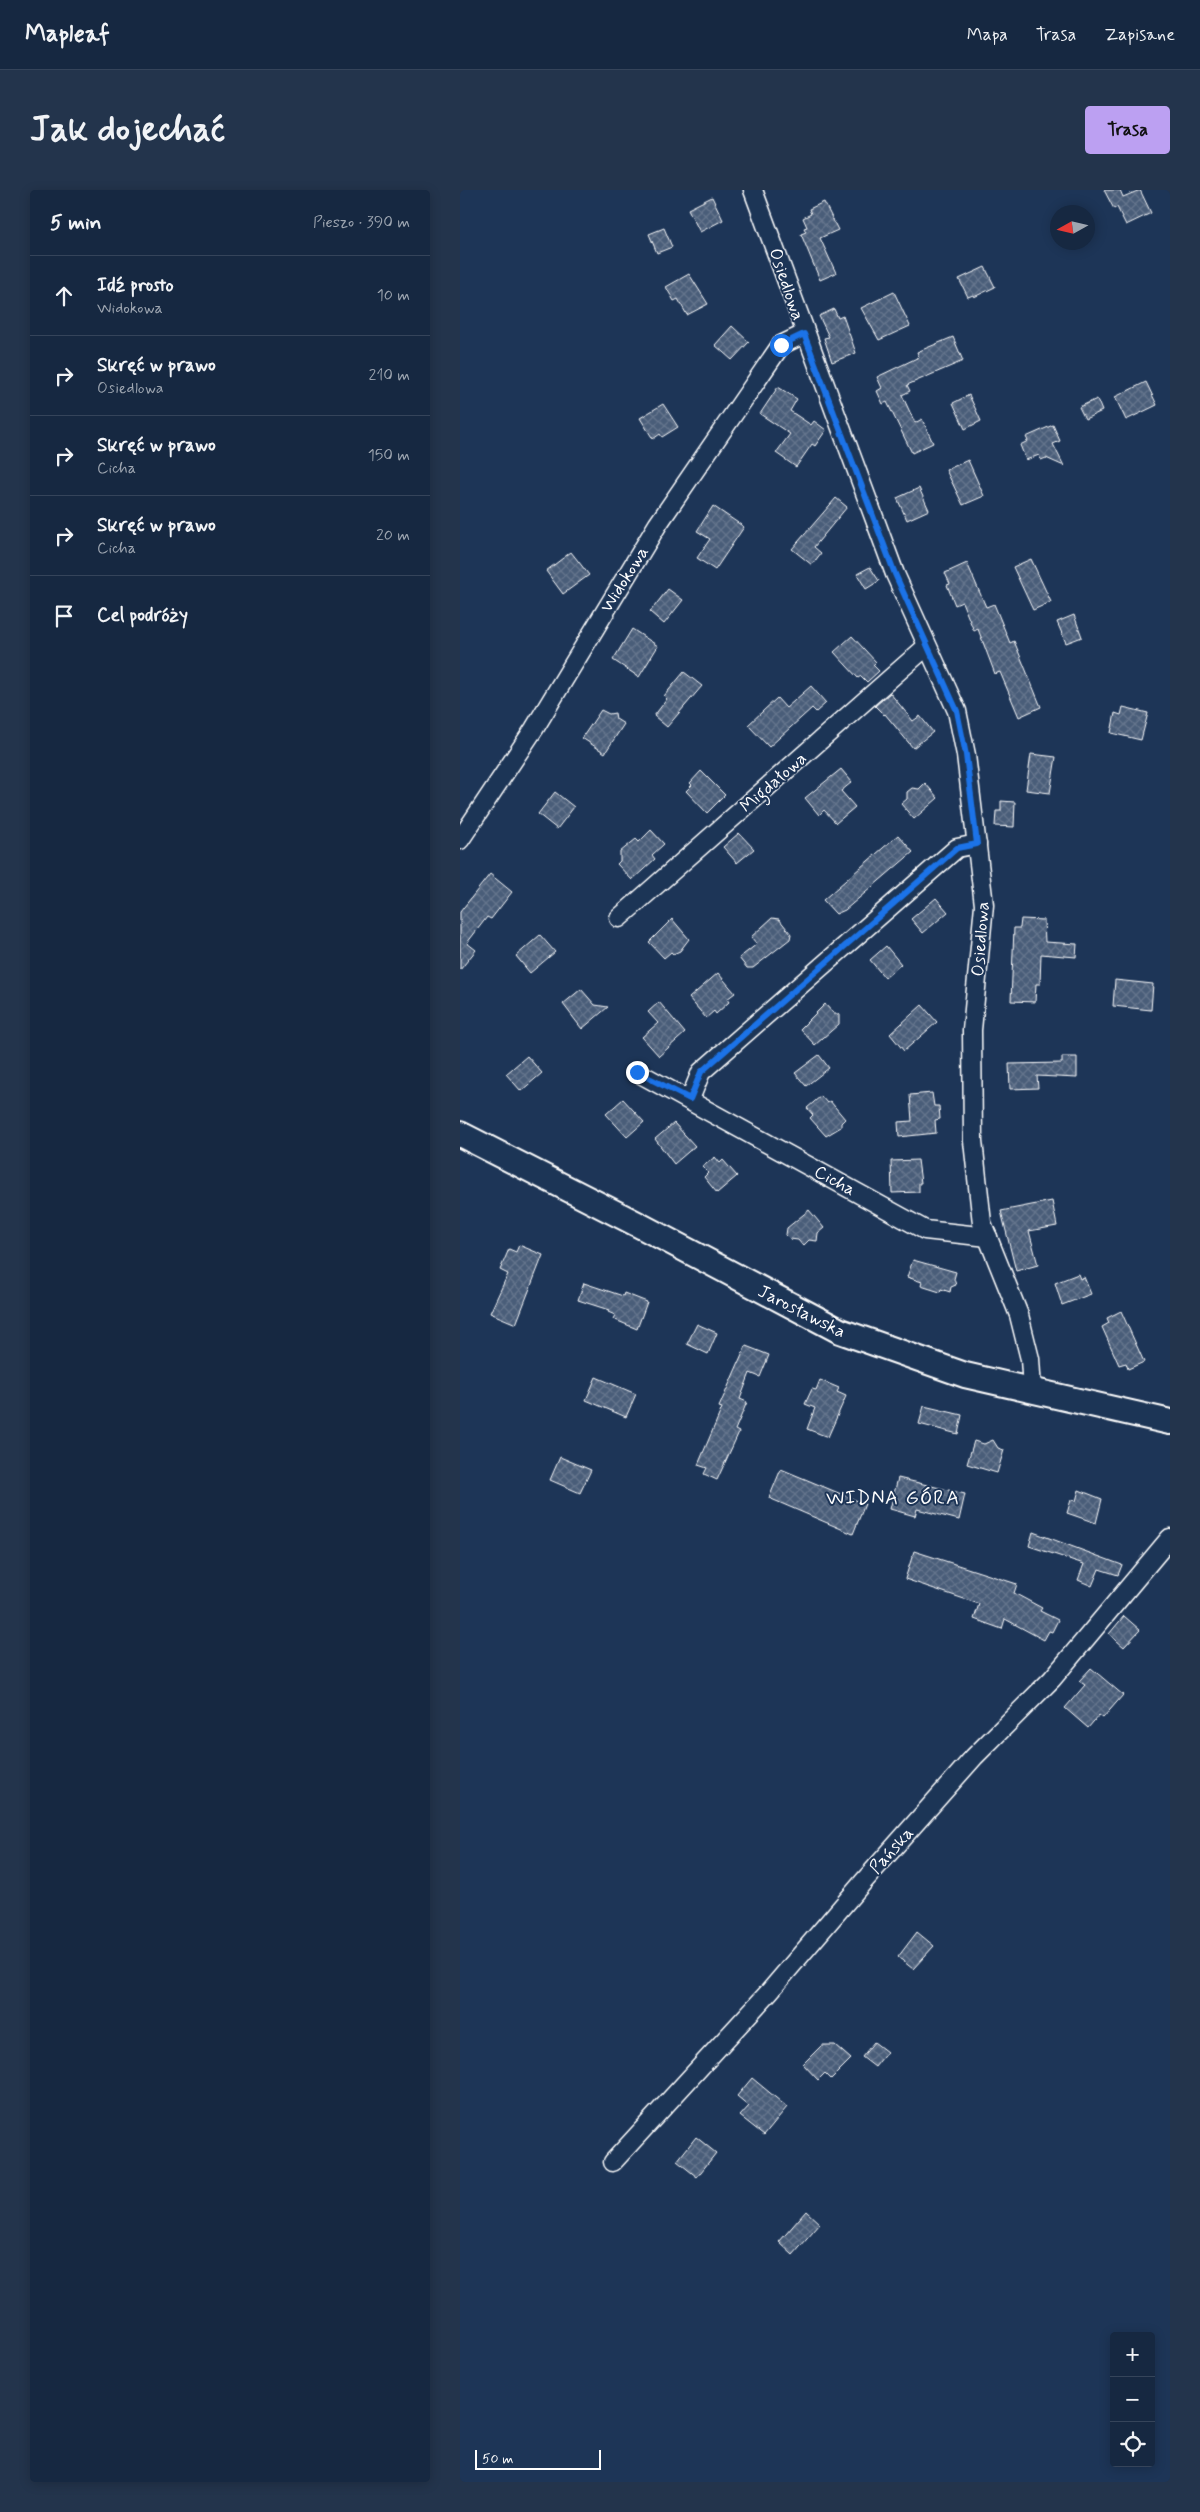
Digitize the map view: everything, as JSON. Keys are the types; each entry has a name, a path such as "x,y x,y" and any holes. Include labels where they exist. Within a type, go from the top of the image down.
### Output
{"main road":[{"name":"Jarosławska","path":"460,1134 639,1225 840,1331 965,1375 1170,1422"}],"street":[{"name":"Osiedlowa","path":"753,190 804,334 895,574 957,711 966,755 984,905 972,1030 974,1141 982,1223 1019,1315 1030,1359 1032,1389"},
{"name":"Widokowa","path":"460,840 534,729 658,524 781,345 804,334"},
{"name":"Migdałowa","path":"619,918 927,646"},
{"path":"690,1099 701,1072 957,848 977,844"},
{"name":"Cicha","path":"637,1072 690,1099 925,1230 988,1237"},
{"name":"Pańska","path":"613,2162 770,1992 864,1881 974,1757 1052,1679 1170,1538"}],"building":[{"path":"1104,190 1120,190 1123,197 1140,190 1151,213 1126,225 1117,207 1114,209"},
{"path":"712,197 723,220 700,232 688,209"},
{"path":"824,202 838,230 820,238 836,273 820,280 801,234 806,232 804,228 807,227 803,218 811,214 809,209"},
{"path":"664,228 672,247 657,253 649,234"},
{"path":"985,267 995,287 974,297 973,295 968,297 959,279"},
{"path":"689,274 708,304 687,315 678,299 674,301 666,287"},
{"path":"894,292 910,326 879,340 861,308"},
{"path":"834,309 838,318 843,316 856,353 832,362 824,338 829,337 819,316"},
{"path":"732,326 749,342 732,360 715,345"},
{"path":"953,337 963,361 907,385 910,391 902,395 915,423 922,419 933,443 912,453 887,402 883,404 877,391 882,388 877,377 919,357 917,352"},
{"path":"1146,382 1157,405 1126,420 1115,397"},
{"path":"778,387 797,399 790,411 811,425 814,421 826,430 815,446 812,444 796,467 776,453 790,434 760,414"},
{"path":"969,395 981,421 965,429 953,403"},
{"path":"1097,399 1102,411 1085,419 1079,407"},
{"path":"663,404 678,427 662,437 660,434 653,439 640,418"},
{"path":"1053,425 1060,441 1053,444 1064,466 1046,458 1041,460 1039,455 1026,460 1020,445 1028,441 1026,437"},
{"path":"968,460 984,496 963,505 946,470"},
{"path":"919,488 929,510 907,520 897,498"},
{"path":"836,498 847,507 814,547 821,553 812,565 792,549"},
{"path":"713,506 744,527 715,570 697,558 710,539 697,531"},
{"path":"571,552 589,575 563,594 546,571"},
{"path":"1031,559 1051,602 1033,610 1013,567"},
{"path":"967,563 986,607 994,604 1010,643 1014,641 1041,707 1019,717 1000,672 995,674 978,629 974,631 962,602 955,605 947,585 950,584 945,573"},
{"path":"870,567 879,581 866,589 857,574"},
{"path":"668,589 683,600 664,624 650,612"},
{"path":"1074,615 1082,637 1066,643 1057,622"},
{"path":"632,629 658,646 639,677 613,660"},
{"path":"852,636 876,662 873,665 879,671 867,682 861,676 858,678 834,652"},
{"path":"684,672 702,686 667,727 654,716 667,699 664,696"},
{"path":"811,686 826,703 816,712 812,708 769,747 748,725 777,698 786,708"},
{"path":"890,693 913,721 920,716 933,732 913,748 885,714 875,706"},
{"path":"1123,707 1148,713 1141,740 1111,733 1115,713 1121,715"},
{"path":"601,710 609,714 615,713 616,719 624,724 605,753 582,738"},
{"path":"1031,754 1056,757 1050,793 1026,790"},
{"path":"841,769 852,782 841,791 855,807 836,823 824,810 819,815 805,798"},
{"path":"701,771 725,795 707,813 686,791 692,785 690,783"},
{"path":"925,783 938,798 914,819 901,804 907,799 907,792 912,788 919,789"},
{"path":"555,792 574,807 557,829 538,814"},
{"path":"1001,801 1015,802 1014,827 995,826 996,811 1001,811"},
{"path":"651,830 664,844 652,855 655,859 632,880 617,864 620,861 620,852 636,839 639,842"},
{"path":"739,833 754,849 737,863 723,847"},
{"path":"898,835 913,852 845,910 836,914 823,900"},
{"path":"490,874 512,892 491,919 487,917 467,943 476,950 460,970 460,912"},
{"path":"936,898 948,912 923,933 911,919"},
{"path":"772,918 779,919 791,934 790,939 753,968 747,968 739,958 757,944 751,937"},
{"path":"672,919 689,939 680,951 673,954 671,952 664,958 649,942"},
{"path":"1021,919 1044,920 1045,942 1077,944 1076,957 1041,954 1040,984 1036,984 1035,1002 1011,1001 1014,928 1020,928"},
{"path":"540,935 555,952 530,973 516,956"},
{"path":"886,946 901,964 885,978 870,960"},
{"path":"718,973 735,993 727,999 729,1002 716,1014 714,1011 706,1018 689,998"},
{"path":"1115,980 1153,984 1151,1010 1113,1006"},
{"path":"581,989 595,1005 608,1007 582,1029 563,1004"},
{"path":"659,1002 685,1033 659,1056 642,1037 658,1023 648,1012"},
{"path":"825,1004 834,1014 839,1014 839,1024 815,1045 800,1029"},
{"path":"922,1005 937,1022 904,1051 890,1034"},
{"path":"819,1055 829,1068 806,1086 795,1073"},
{"path":"527,1056 542,1073 521,1091 506,1074"},
{"path":"1062,1057 1077,1057 1077,1078 1037,1076 1038,1088 1010,1089 1009,1064 1062,1063"},
{"path":"932,1093 934,1106 939,1106 940,1119 935,1120 936,1133 899,1137 898,1122 912,1121 910,1095"},
{"path":"821,1096 827,1103 830,1101 845,1119 841,1123 841,1127 826,1136 810,1118 813,1115 807,1108"},
{"path":"623,1099 644,1122 627,1137 606,1114"},
{"path":"674,1123 695,1146 674,1164 655,1139"},
{"path":"715,1157 720,1163 723,1160 737,1176 717,1193 704,1177 708,1173 702,1167"},
{"path":"918,1160 921,1183 919,1183 919,1192 892,1193 891,1161"},
{"path":"1052,1201 1057,1226 1029,1231 1038,1265 1016,1271 1001,1211"},
{"path":"809,1210 824,1228 818,1233 817,1241 809,1240 803,1246 798,1240 790,1239 786,1235 787,1228"},
{"path":"519,1245 543,1255 516,1324 490,1313 508,1274 500,1270 509,1249 516,1252"},
{"path":"913,1260 956,1272 954,1279 956,1285 951,1287 950,1292 941,1289 940,1292 921,1286 922,1282 907,1277"},
{"path":"1078,1274 1080,1279 1084,1277 1091,1294 1062,1305 1055,1283"},
{"path":"584,1283 623,1296 624,1293 647,1302 637,1329 613,1319 615,1315 608,1312 609,1310 578,1300"},
{"path":"1121,1311 1144,1362 1128,1369 1126,1363 1119,1365 1102,1327 1109,1323 1107,1318"},
{"path":"697,1324 717,1333 708,1354 687,1344"},
{"path":"746,1346 769,1355 760,1377 750,1373 740,1399 747,1402 735,1430 739,1432 717,1480 704,1474 707,1468 698,1465 722,1408 719,1407"},
{"path":"596,1377 636,1394 626,1417 586,1400"},
{"path":"820,1380 839,1388 837,1392 846,1396 828,1437 807,1429 815,1408 805,1404 812,1389 816,1390"},
{"path":"924,1406 962,1415 958,1434 919,1424"},
{"path":"993,1440 998,1448 1004,1450 997,1473 967,1464 974,1441 984,1444"},
{"path":"560,1457 591,1470 580,1493 550,1480"},
{"path":"781,1469 865,1504 853,1534 769,1498"},
{"path":"898,1478 965,1494 959,1520 917,1509 915,1516 890,1509"},
{"path":"1079,1490 1102,1499 1096,1523 1067,1513 1071,1500 1076,1501"},
{"path":"1033,1532 1122,1565 1118,1575 1099,1569 1092,1586 1078,1580 1084,1564 1029,1546"},
{"path":"914,1551 1017,1584 1014,1593 1042,1608 1040,1611 1058,1620 1052,1632 1049,1631 1044,1640 1005,1619 1002,1629 974,1619 979,1604 905,1579"},
{"path":"1124,1616 1140,1630 1124,1647 1109,1634"},
{"path":"1091,1668 1123,1695 1103,1718 1099,1715 1088,1728 1065,1708 1085,1685 1079,1681"},
{"path":"917,1932 934,1946 913,1969 898,1957"},
{"path":"874,2042 887,2052 875,2067 862,2057"},
{"path":"822,2045 835,2045 851,2059 831,2079 825,2073 818,2080 803,2064"},
{"path":"752,2078 787,2107 764,2135 740,2116 749,2106 737,2096"},
{"path":"696,2137 716,2153 697,2177 677,2161"},
{"path":"806,2211 820,2224 793,2255 779,2242"}],"district":[{"name":"WIDNA GÓRA","path":"893,1497"}],"route":[{"path":"637,1072 690,1099 701,1072 957,848 977,844 966,755 957,711 895,574 804,334 781,345"}]}
